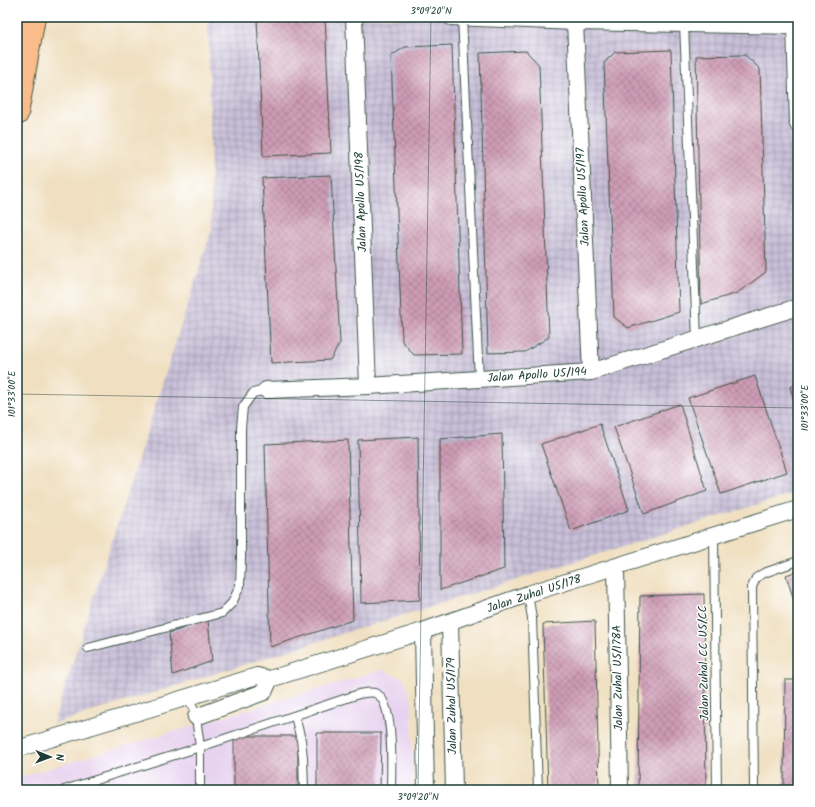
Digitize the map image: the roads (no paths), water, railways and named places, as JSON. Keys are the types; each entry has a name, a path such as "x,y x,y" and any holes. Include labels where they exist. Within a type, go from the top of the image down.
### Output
{"highway":[{"path":"17,114 34,17"}],"street":[{"name":"Jalan Apollo U5/198","path":"354,17 368,386"},
{"path":"450,17 575,22 663,20 684,24 797,26 798,124"},
{"name":"Jalan Apollo U5/197","path":"575,22 591,372"},
{"name":"Jalan Apollo U5/194","path":"266,390 368,386 591,372 798,307"},
{"name":"Jalan Zuhal U5/178","path":"270,679 423,631 528,594 798,509"},
{"name":"Jalan Zuhal U5/178A","path":"616,567 620,790"},
{"name":"Jalan Zuhal U5/179","path":"450,622 454,790"},
{"path":"423,631 426,790"},
{"path":"17,749 257,676 270,679 264,692 196,717"}],"lane":[{"path":"462,18 479,379"},
{"path":"684,24 697,339"},
{"path":"88,648 222,613 232,603 240,586 241,428 243,406 253,393 266,390"},
{"name":"Jalan Zuhal CC U5/CC","path":"714,536 717,790"},
{"path":"754,790 752,587 756,578 764,573 798,561"},
{"path":"528,594 532,618 538,790"},
{"path":"64,790 91,786 200,747 359,694 370,692 376,693 381,697 389,719 391,730 390,790"},
{"path":"189,696 196,717 200,747 200,790"},
{"path":"295,716 301,740 304,790"}]}
